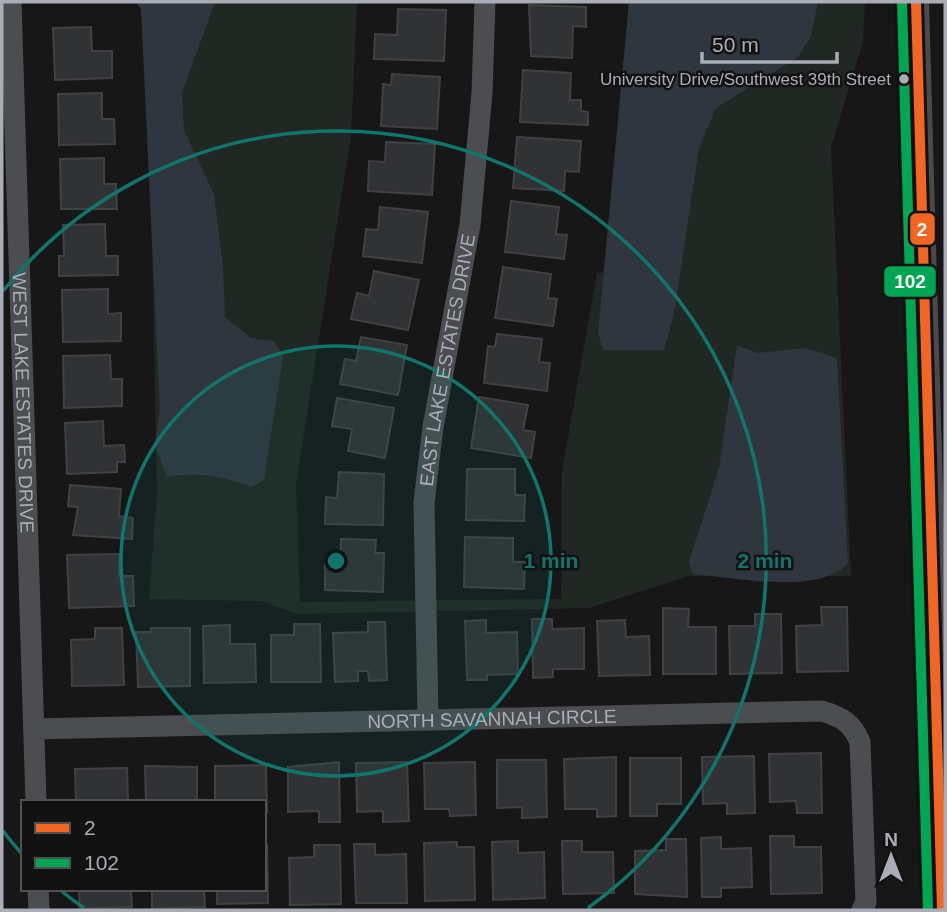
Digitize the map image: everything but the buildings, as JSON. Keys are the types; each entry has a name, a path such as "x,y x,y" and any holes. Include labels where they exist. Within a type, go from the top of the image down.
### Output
{"main road":[{"path":"915,2 939,600 942,910"}],"street":[{"name":"WEST LAKE ESTATES DRIVE","path":"11,2 36,800"},
{"name":"EAST LAKE ESTATES DRIVE","path":"428,718 424,502 433,427 470,225 482,93 485,2"},
{"name":"NORTH SAVANNAH CIRCLE","path":"34,729 822,711 840,716 853,727 860,742 866,902 862,910"},
{"path":"38,891 38,910"}],"shaded area":[{"path":"136,2 215,2 182,93 184,130 214,194 223,266 225,317 251,338 274,341 283,356 264,480 251,487 210,476 167,477 155,445 160,410 141,9"},
{"path":"147,2 357,2 351,136 296,484 300,602 561,599 562,471 597,273 605,272 629,2 865,2 863,42 831,147 851,576 689,576 589,608 298,614 261,601 149,599 157,490"},
{"path":"629,2 818,2 811,36 798,57 716,108 699,148 674,314 664,350 603,350 598,333"},
{"path":"737,345 757,353 805,348 837,358 848,563 835,573 797,582 752,581 693,574 689,562 719,468"}],"transit line":[{"name":"102","path":"902,2 928,910"},
{"name":"2","path":"916,2 942,910"}],"place":[{"name":"University Drive/Southwest 39th Street","path":"904,79"}]}
